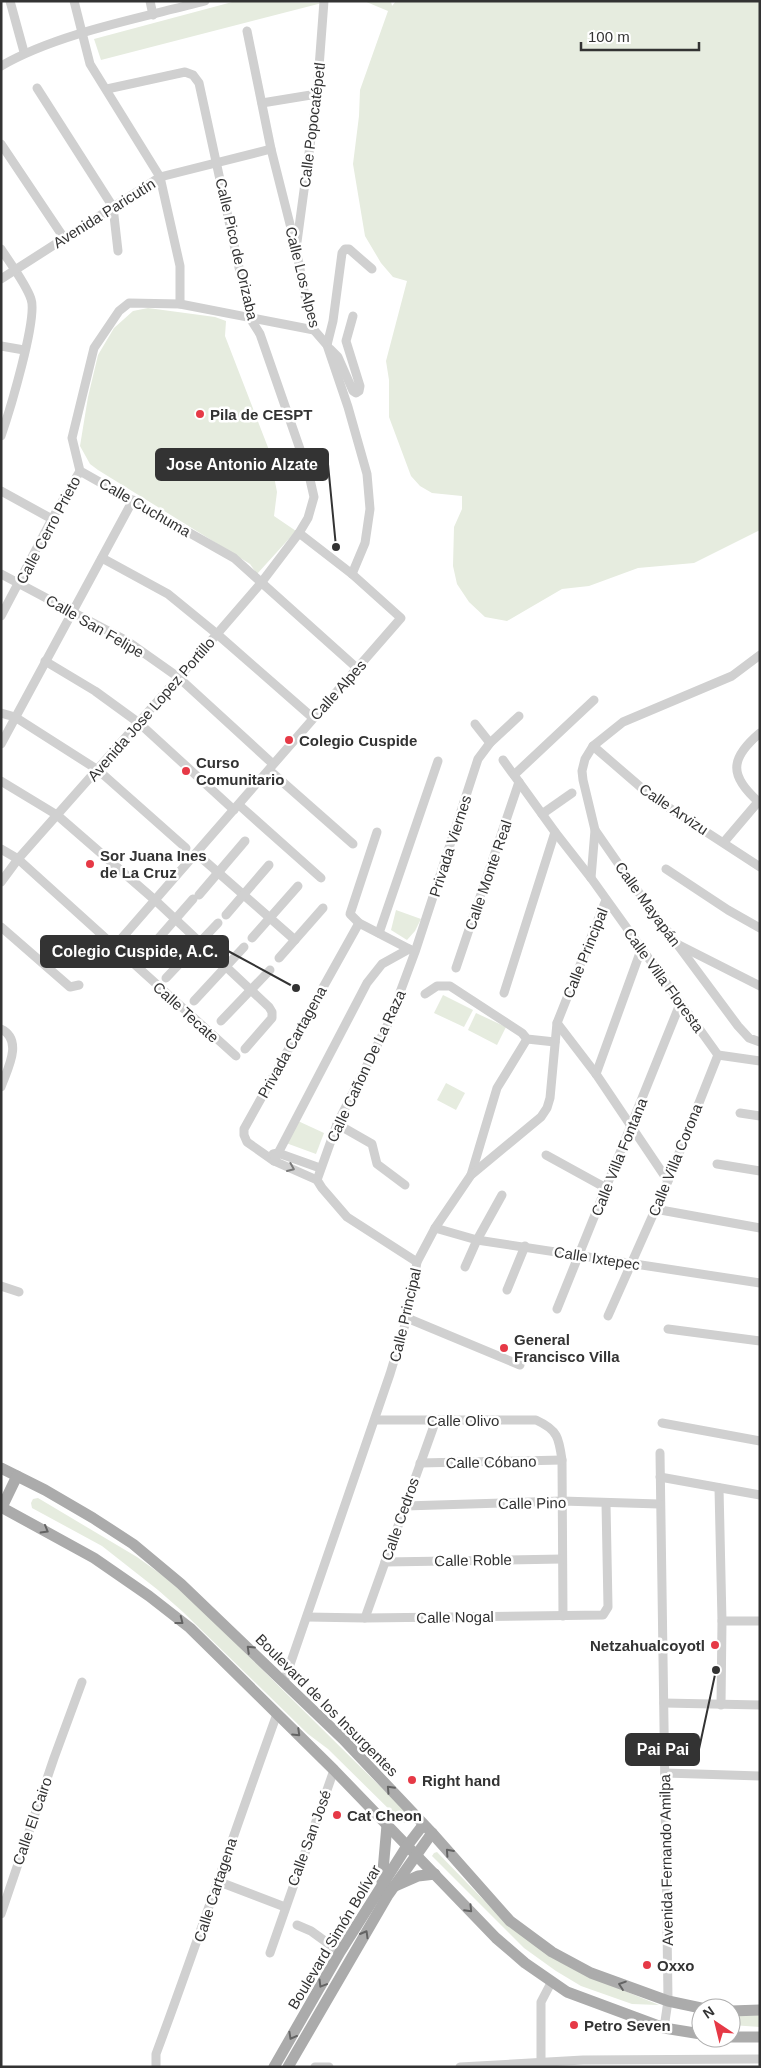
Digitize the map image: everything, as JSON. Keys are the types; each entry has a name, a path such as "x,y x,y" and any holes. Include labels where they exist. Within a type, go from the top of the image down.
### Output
{"main road":[{"name":"Boulevard de los Insurgentes","path":"1,1468 93,1518 133,1544 182,1584 343,1739 432,1833 510,1921 552,1952 591,1973 668,2000 691,2006"},
{"path":"17,1476 2,1507 94,1558 149,1596 190,1628 334,1770 496,1938 525,1963 567,1992 664,2028 691,2032"},
{"path":"387,1824 387,1887 418,1876 436,1874"},
{"name":"Boulevard Simón Bolívar","path":"274,2067 340,1952 387,1887 411,1850 423,1825"},
{"name":"Boulevard Simón Bolívar","path":"411,1850 432,1833"},
{"name":"Boulevard Simón Bolívar","path":"288,2067 387,1887"},
{"path":"741,2011 760,2010"},
{"path":"741,2037 760,2037"}],"street":[{"path":"10,1 24,52"},
{"path":"74,1 90,64 160,177 180,266 180,304"},
{"path":"150,1 154,15"},
{"path":"1,66 24,52 83,33 205,1"},
{"name":"Calle Popocatépetl","path":"296,248 318,94 324,1"},
{"name":"Calle Los Alpes","path":"247,31 271,149 314,330 327,346 348,407 367,474 370,509 365,542 352,574"},
{"name":"Calle Pico de Orizaba","path":"107,89 184,72 193,75 199,83 250,318 260,334 309,475 314,497 308,518 299,533"},
{"path":"37,88 113,207 118,251"},
{"path":"262,103 318,94"},
{"path":"1,144 64,238"},
{"name":"Avenida Paricutín","path":"1,278 160,177 271,149"},
{"path":"353,316 346,341 360,386 359,391 356,393 353,391 338,357 327,346 333,321 342,253 345,249 350,249 372,269"},
{"path":"1,250 31,299 32,316 11,408 1,436"},
{"path":"80,471 72,438 94,348 118,311 129,303 180,304 314,330"},
{"path":"1,346 24,350"},
{"path":"1,405 11,408"},
{"name":"Calle Cuchuma","path":"80,471 234,558 358,669"},
{"name":"Calle Cerro Prieto","path":"1,616 52,519 80,471"},
{"path":"1,491 52,519"},
{"path":"1,744 133,500"},
{"path":"299,533 352,574"},
{"name":"Avenida Jose Lopez Portillo","path":"1,882 18,859 261,583 299,533"},
{"path":"102,558 168,594 313,718"},
{"name":"Calle San Felipe","path":"1,574 127,641 178,677 353,844"},
{"name":"Calle Alpes","path":"114,947 401,618 352,574"},
{"path":"593,746 624,722 732,676 760,655"},
{"path":"45,661 95,691 138,723 321,878"},
{"path":"517,779 594,700"},
{"path":"1,713 15,717 98,770 186,848"},
{"name":"Privada Viernes","path":"412,950 478,759 490,743 519,716"},
{"path":"475,724 490,743"},
{"path":"724,842 759,803 738,778 737,765 745,745 760,733"},
{"name":"Calle Mayapán","path":"593,746 585,759 582,771 595,830 738,1026 749,1038 760,1042"},
{"name":"Calle Arvizu","path":"593,746 651,796 760,867"},
{"name":"Calle Villa Floresta","path":"503,760 591,878 718,1055"},
{"path":"379,933 438,761"},
{"name":"Calle Monte Real","path":"456,968 517,779"},
{"path":"1,781 57,815 156,901 251,989 272,1012 272,1018 245,1049"},
{"path":"542,814 572,793"},
{"path":"591,878 595,830"},
{"path":"377,832 350,914 359,923 412,950"},
{"path":"504,993 555,832"},
{"path":"143,956 174,918 196,897 245,841"},
{"name":"Calle Tecate","path":"1,849 18,859 236,1056"},
{"path":"197,854 295,940"},
{"path":"226,915 269,866"},
{"path":"666,869 728,910 760,928"},
{"path":"252,938 298,886"},
{"name":"Calle Principal","path":"284,1682 376,1420 407,1318 417,1262 435,1228 471,1175 541,1117 547,1108 550,1098 554,1042 558,1023 606,900"},
{"path":"280,958 323,908"},
{"path":"166,978 218,923"},
{"name":"Privada Cartagena","path":"320,1168 267,1154 247,1142 244,1128 359,923"},
{"path":"1,928 70,986 79,985"},
{"path":"675,942 760,986"},
{"path":"194,1000 244,947"},
{"path":"276,1157 367,983 382,964 412,950"},
{"name":"Calle Cañon De La Raza","path":"318,1180 320,1168 336,1124 389,1022 412,950"},
{"path":"596,1074 641,950"},
{"path":"221,1021 270,970"},
{"path":"425,994 437,986 450,986 522,1033 527,1039 554,1042"},
{"name":"Calle Villa Fontana","path":"557,1309 680,1004"},
{"path":"558,1023 596,1074 668,1181"},
{"path":"1,1029 6,1031 12,1039 14,1050 1,1087"},
{"path":"471,1175 497,1088 527,1039"},
{"path":"718,1055 760,1061"},
{"name":"Calle Villa Corona","path":"608,1316 668,1181 718,1055"},
{"path":"740,1113 760,1116"},
{"path":"336,1124 372,1144 377,1164 405,1185"},
{"path":"546,1155 606,1188"},
{"name":"Privada Cartagena","path":"276,1157 318,1180"},
{"path":"717,1164 760,1171"},
{"path":"318,1180 322,1188 347,1217 417,1262"},
{"path":"465,1267 477,1240 502,1195"},
{"path":"655,1209 760,1228"},
{"name":"Calle Ixtepec","path":"435,1228 477,1240 760,1282"},
{"path":"507,1290 525,1246"},
{"path":"1,1286 19,1292"},
{"path":"407,1318 520,1365"},
{"path":"668,1328 760,1341"},
{"name":"Calle Olivo","path":"376,1420 536,1420 550,1426 559,1439 562,1460"},
{"name":"Calle Cedros","path":"366,1618 436,1420"},
{"path":"662,1423 760,1440"},
{"name":"Avenida Fernando Amilpa","path":"660,1453 659,1504 668,2000 664,2028"},
{"path":"562,1460 562,1616"},
{"name":"Calle Cóbano","path":"420,1463 562,1460"},
{"path":"660,1478 760,1495"},
{"path":"719,1488 722,1621 721,1705"},
{"name":"Calle Pino","path":"405,1506 562,1501 659,1504"},
{"name":"Calle Nogal","path":"307,1617 603,1615 608,1607 606,1503"},
{"name":"Calle Roble","path":"385,1562 562,1559"},
{"path":"722,1621 760,1621"},
{"name":"Calle El Cairo","path":"1,1914 82,1682"},
{"path":"664,1703 760,1705"},
{"name":"Calle Cartagena","path":"156,2067 156,2054 196,1949 217,1881 277,1714"},
{"name":"Calle San José","path":"270,1953 280,1919 334,1770"},
{"path":"665,1773 760,1776"},
{"path":"217,1881 285,1907"},
{"path":"280,1919 311,1932 340,1952"},
{"path":"541,2062 541,2002 552,1981"},
{"path":"460,2067 583,2060 760,2059"},
{"path":"315,2067 329,2067"}],"shaded area":[{"path":"236,1 322,3 101,60 94,39"},
{"path":"364,1 391,1 392,6 396,1 760,1 760,530 694,563 638,568 589,586 562,589 507,621 485,617 469,602 457,584 453,566 454,527 462,509 462,496 432,493 420,486 411,476 389,417 389,380 386,361 407,281 393,277 381,263 365,236 353,164 360,90 388,11"},
{"path":"148,308 215,317 226,321 225,336 269,450 277,492 274,516 296,531 257,574 250,564 98,470 90,464 80,446 88,397 98,355 114,328 133,311"},
{"path":"396,910 421,919 415,931 407,940 391,930"},
{"path":"443,995 473,1010 464,1027 434,1013"},
{"path":"476,1013 506,1027 497,1045 468,1030"},
{"path":"446,1083 465,1093 456,1110 437,1100"},
{"path":"298,1121 324,1133 316,1154 286,1143"},
{"path":"38,1498 137,1557 194,1602 411,1817 410,1820 405,1823 401,1821 328,1749 308,1734 158,1590 102,1546 32,1508 31,1503 33,1499"},
{"path":"437,1852 503,1920 598,1980 659,2005 632,2004 581,1986 556,1971 524,1948 432,1856"},
{"path":"760,2014 760,2027 741,2026 741,2015"}],"place":[{"name":"Pila de CESPT","path":"200,414"},
{"name":"Jose Antonio Alzate","path":"336,547"},
{"name":"Colegio Cuspide","path":"289,740"},
{"name":"Curso Comunitario","path":"186,771"},
{"name":"Sor Juana Ines de La Cruz","path":"90,864"},
{"name":"Colegio Cuspide, A.C.","path":"296,988"},
{"name":"General Francisco Villa","path":"504,1348"},
{"name":"Netzahualcoyotl","path":"715,1645"},
{"name":"Pai Pai","path":"716,1670"},
{"name":"Right hand","path":"412,1780"},
{"name":"Cat Cheon","path":"337,1815"},
{"name":"Oxxo","path":"647,1965"},
{"name":"Petro Seven","path":"574,2025"}]}
